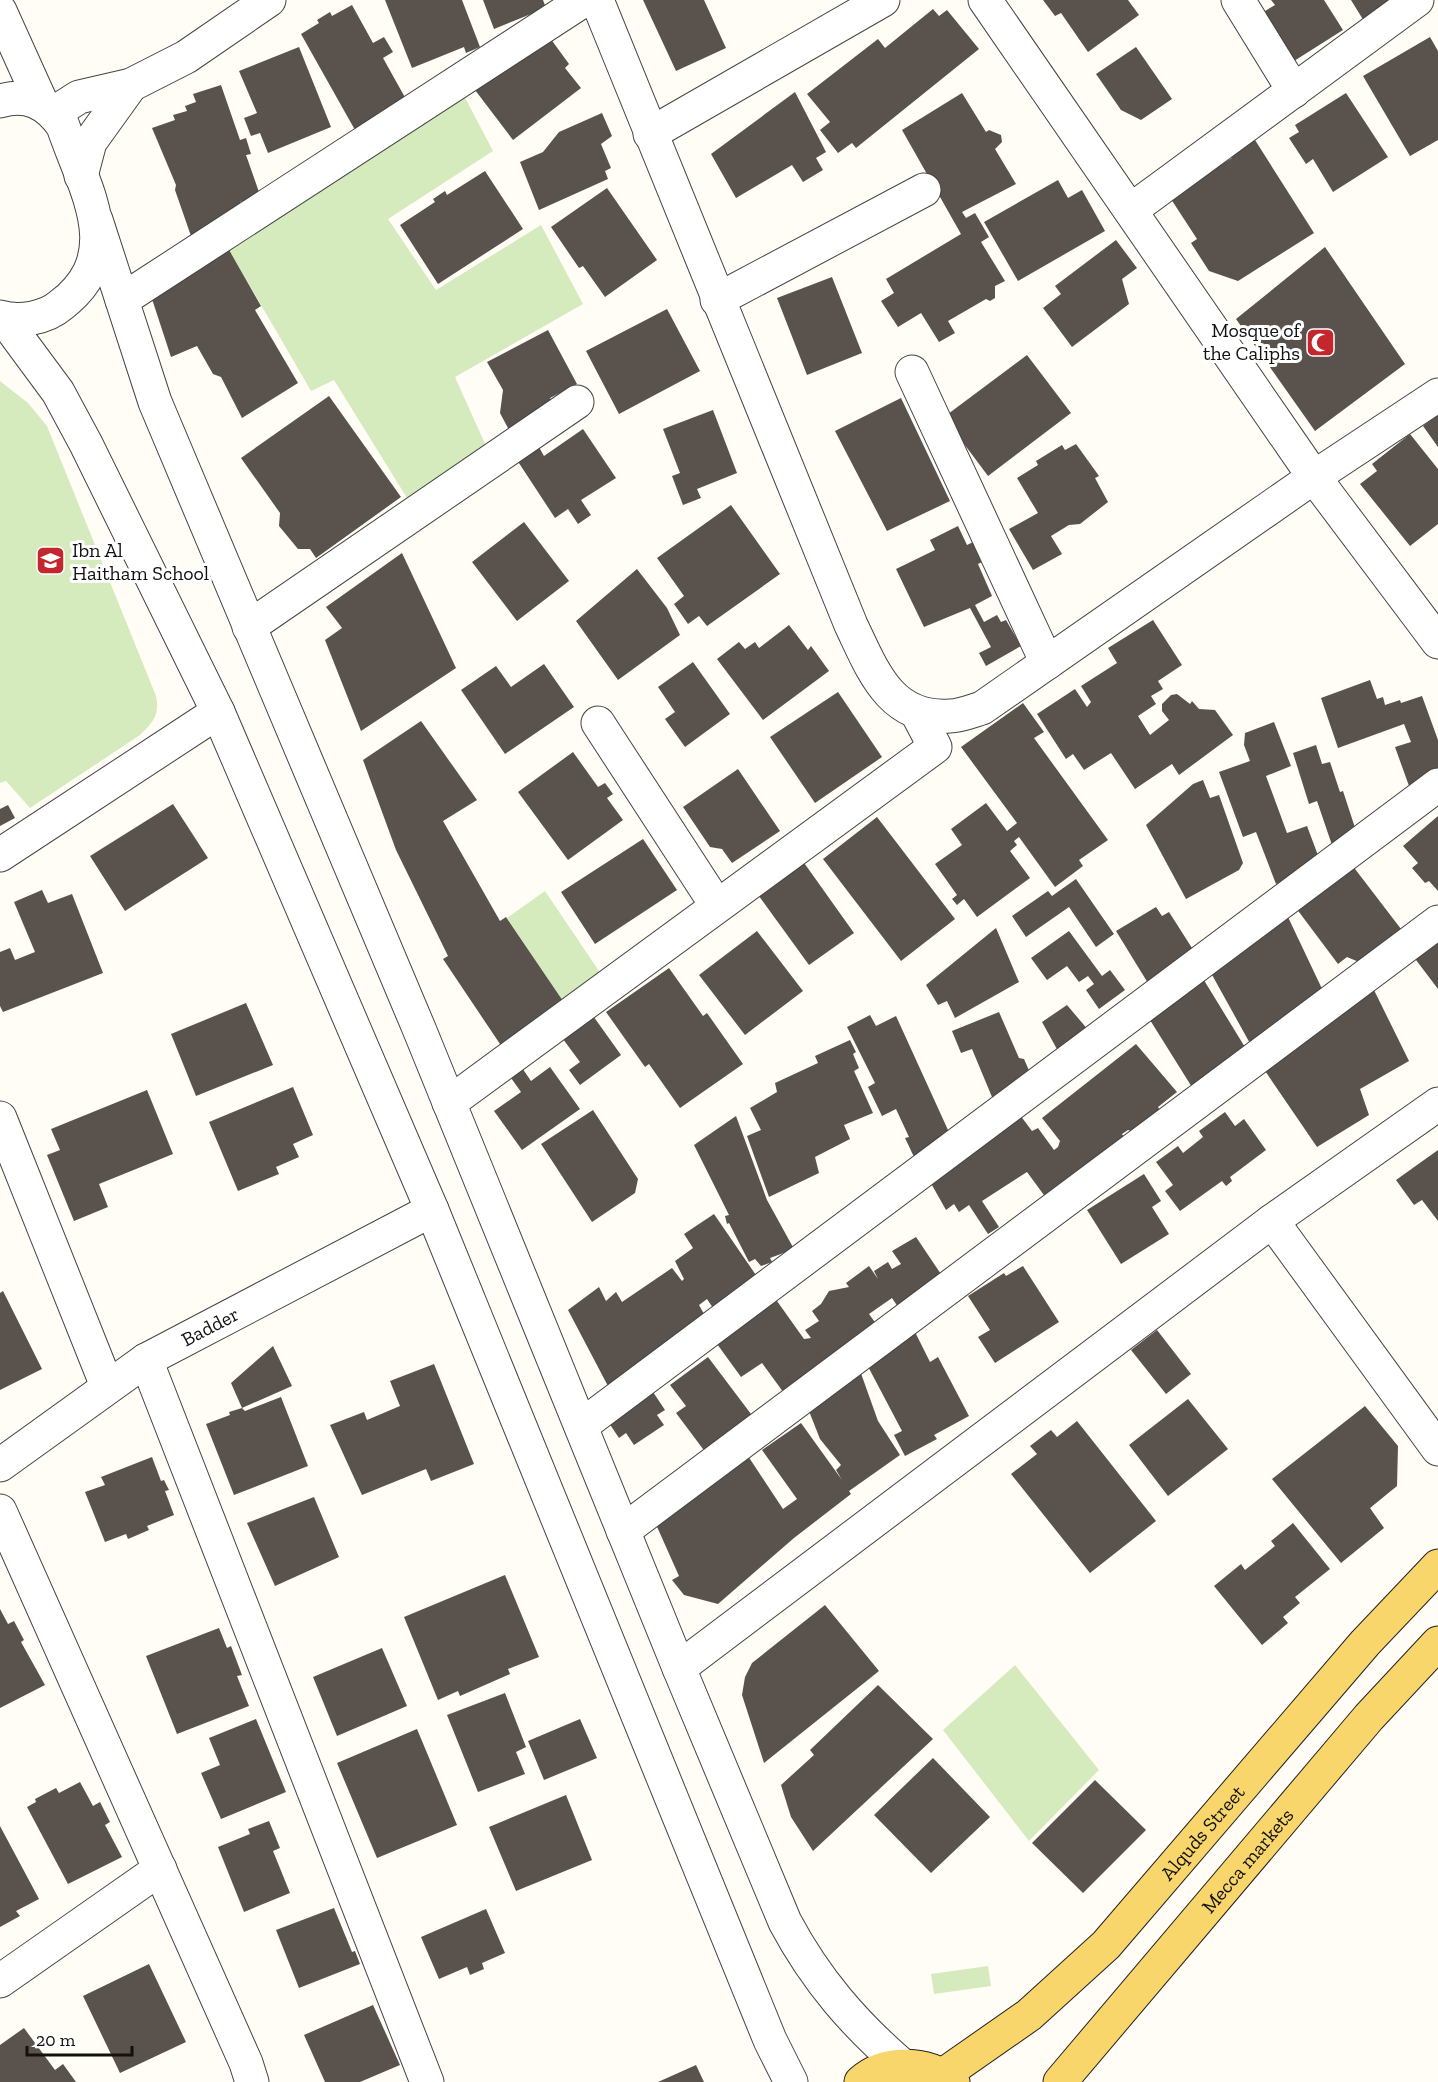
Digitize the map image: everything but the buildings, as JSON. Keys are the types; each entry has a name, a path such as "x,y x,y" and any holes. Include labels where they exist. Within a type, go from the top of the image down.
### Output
{"main road":[{"name":"Alquds Street","path":"948,2078 1029,2015 1107,1945 1365,1643 1438,1566"},
{"name":"Mecca markets","path":"1060,2082 1369,1717 1438,1643"},
{"path":"861,2082 883,2070 903,2066 924,2068 948,2078"}],"street":[{"path":"0,101 28,98 48,108 79,97 131,85 186,57 269,0"},
{"path":"122,300 584,0"},
{"path":"597,0 717,300 868,662 895,701 917,713 951,717 982,708 1314,477 1438,395"},
{"path":"650,134 883,0"},
{"path":"985,0 1314,477 1438,642"},
{"path":"1238,0 1294,91"},
{"path":"1131,210 1417,0"},
{"path":"0,11 48,108 63,126 155,402 449,1103 679,1668 786,1922 803,1956 848,2015 903,2066"},
{"path":"81,176 90,142 131,85"},
{"path":"717,300 924,190"},
{"path":"2,318 31,319 56,310 77,294 92,271 99,245 96,220"},
{"path":"2,318 58,392 218,712 432,1210 766,2029 791,2082"},
{"path":"912,372 1047,663"},
{"path":"249,627 577,402"},
{"path":"0,855 218,712"},
{"path":"449,1103 934,747 917,713"},
{"path":"598,723 717,906"},
{"path":"580,1426 1438,785"},
{"path":"623,1531 1438,922"},
{"path":"679,1668 1272,1221 1438,1104"},
{"path":"0,1118 107,1386"},
{"name":"Badder","path":"0,1465 146,1360 432,1210"},
{"path":"1272,1221 1438,1449"},
{"path":"146,1360 428,2082"},
{"path":"0,1510 246,2063 252,2082"},
{"path":"0,1981 160,1869"}],"green space":[{"path":"461,90 493,151 388,219 436,290 541,225 583,304 455,377 486,446 407,498 334,380 311,391 228,248"},
{"name":"Ibn Al Haitham School","path":"0,381 28,403 47,426 157,703 154,718 140,735 30,808 6,781 0,783"},
{"path":"545,891 607,983 565,1004 507,918"},
{"path":"1015,1665 1099,1770 1029,1841 943,1730"},
{"path":"988,1966 991,1986 934,1994 931,1974"}],"place":[{"name":"Mosque of the Caliphs","path":"1321,342"},
{"name":"Ibn Al Haitham School","path":"51,561"}]}
